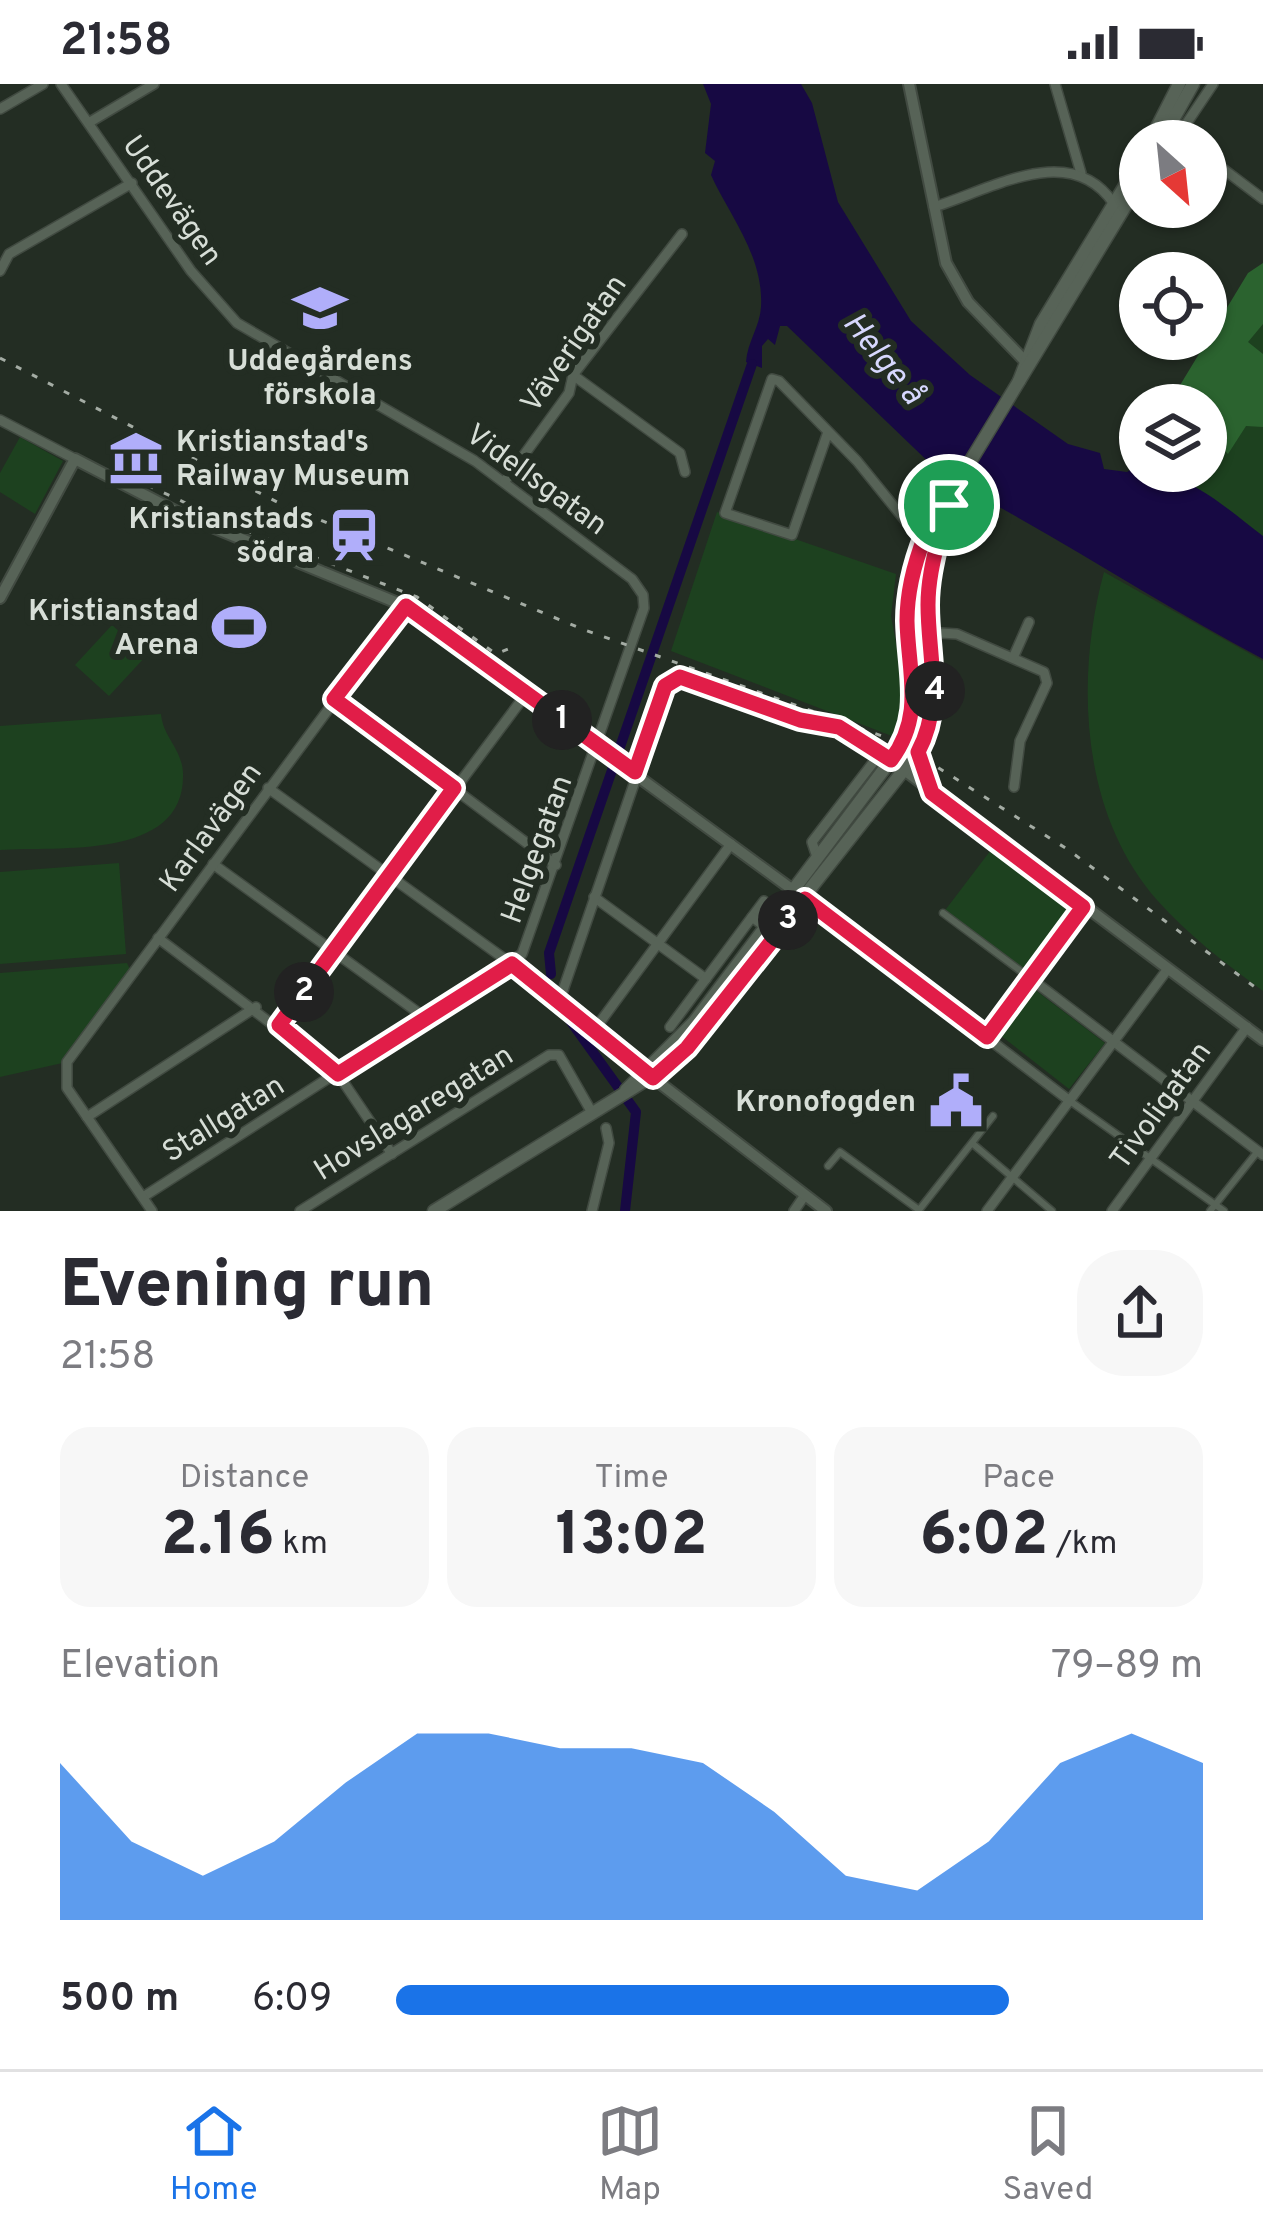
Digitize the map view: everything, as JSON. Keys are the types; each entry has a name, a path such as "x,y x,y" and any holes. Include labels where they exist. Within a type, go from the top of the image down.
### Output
{"main road":[{"path":"1161,120 1179,84"},
{"path":"1179,120 1193,84"},
{"path":"649,1074 818,857 913,713 910,586 953,493 1017,386 1119,192"},
{"path":"1017,386 1024,360 1054,323 1119,216"},
{"path":"434,1211 687,1048 918,752 934,710 929,631 931,538"}],"street":[{"path":"0,110 43,84"},
{"name":"Uddevägen","path":"61,84 217,303 255,334"},
{"path":"90,122 154,84"},
{"path":"909,84 934,207 956,284 1024,360"},
{"path":"1054,323 1113,216 1113,201 1081,173 1055,84"},
{"path":"1185,120 1213,84"},
{"path":"934,207 1044,172 1081,173"},
{"path":"1227,172 1263,199"},
{"path":"0,271 4,252 132,183"},
{"name":"Väverigatan","path":"505,481 569,393 573,375 682,234"},
{"name":"Videllsgatan","path":"255,334 505,481 632,579 643,595 644,608 601,750"},
{"path":"1004,334 1041,338"},
{"path":"573,375 680,453 686,472"},
{"path":"828,432 792,535 725,513 772,379 828,432 914,530 931,538"},
{"path":"0,420 183,515 406,606 792,889 1213,1208 1224,1211"},
{"path":"0,598 75,459"},
{"name":"Karlavägen","path":"87,1117 64,1081 68,1062 406,606"},
{"path":"1013,658 1029,622"},
{"path":"908,631 957,634 1044,672 1047,682 1020,741 1014,787"},
{"path":"560,999 631,770 665,686 680,677 800,720 839,727 904,770 1263,1040"},
{"path":"279,1025 526,694"},
{"path":"334,699 556,865"},
{"name":"Helgegatan","path":"512,964 523,954 601,750"},
{"path":"918,752 932,793"},
{"path":"268,788 560,999 826,1211"},
{"path":"595,1029 731,844"},
{"path":"213,864 427,1019"},
{"path":"594,897 706,979"},
{"path":"670,1027 764,901"},
{"path":"987,1037 1083,907"},
{"path":"943,913 1261,1150 1213,1208"},
{"path":"752,917 765,927"},
{"path":"158,938 256,1007 338,1074 392,1154"},
{"name":"Stallgatan","path":"142,1197 512,964"},
{"path":"987,1211 1167,970"},
{"path":"152,1211 87,1117 256,1007"},
{"name":"Tivoligatan","path":"1112,1211 1247,1027"},
{"name":"Hovslagaregatan","path":"300,1211 549,1055 560,1054 592,1111"},
{"path":"828,1166 839,1151 920,1210 993,1116"},
{"path":"592,1211 609,1143 605,1128"},
{"path":"972,1143 1052,1211"},
{"path":"794,1211 805,1195"}],"green space":[{"path":"1263,263 1263,324 1248,342 1263,354 1263,427 1246,426 1228,454 1227,384 1181,384 1195,360 1227,360 1227,308 1248,273"},
{"path":"1263,275 1263,562 1175,492 1227,492 1227,384 1215,384"},
{"path":"20,437 63,461 35,514 0,492 0,473"},
{"path":"717,512 896,574 891,616 907,702 897,738 671,651"},
{"path":"1104,572 1263,661 1263,991 1194,937 1157,900 1131,865 1112,827 1099,786 1088,699 1089,655"},
{"path":"112,625 146,656 109,696 75,665"},
{"path":"161,714 183,773 178,801 164,822 115,843 0,850 0,726"},
{"path":"997,842 1083,907 1030,978 943,913"},
{"path":"119,863 126,954 0,964 0,872"},
{"path":"127,963 132,974 67,1062 0,1077 0,973"},
{"path":"1034,989 1105,1043 1069,1089 1000,1035"}],"water":[{"name":"Helge å","path":"703,84 801,84 812,103 838,202 911,321 970,375 1068,444 1100,453 1104,469 1119,471 1119,492 1204,492 1263,536 1263,659 981,497 964,496 787,326 780,326 775,345 768,339 762,346 762,368 746,362 760,314 760,288 751,253 711,175 715,161 705,153 711,104"}],"waterway":[{"path":"551,974 549,953 752,364"},
{"path":"564,1012 636,1112 625,1211"}],"railway":[{"path":"0,358 277,502 582,629 896,741 1067,849 1263,993"},
{"path":"115,470 237,527 417,597 496,654 513,647"}],"place":[{"name":"Uddegårdens förskola","path":"320,308"},
{"name":"Kristianstad's Railway Museum","path":"136,458"},
{"name":"Kristianstads södra","path":"354,535"},
{"name":"Kristianstad Arena","path":"239,627"},
{"name":"Kronofogden","path":"956,1101"}],"route":[{"path":"949,505 938,540 925,536 913,569 907,618 914,700 910,728 891,760 839,727 800,720 680,677 665,686 635,772 406,606 334,699 454,788 279,1025 338,1074 512,964 653,1078 687,1048 805,899 987,1037 1083,907 932,793 922,769 918,752 934,710 928,598 938,540 925,536 952,495 949,505"}]}
